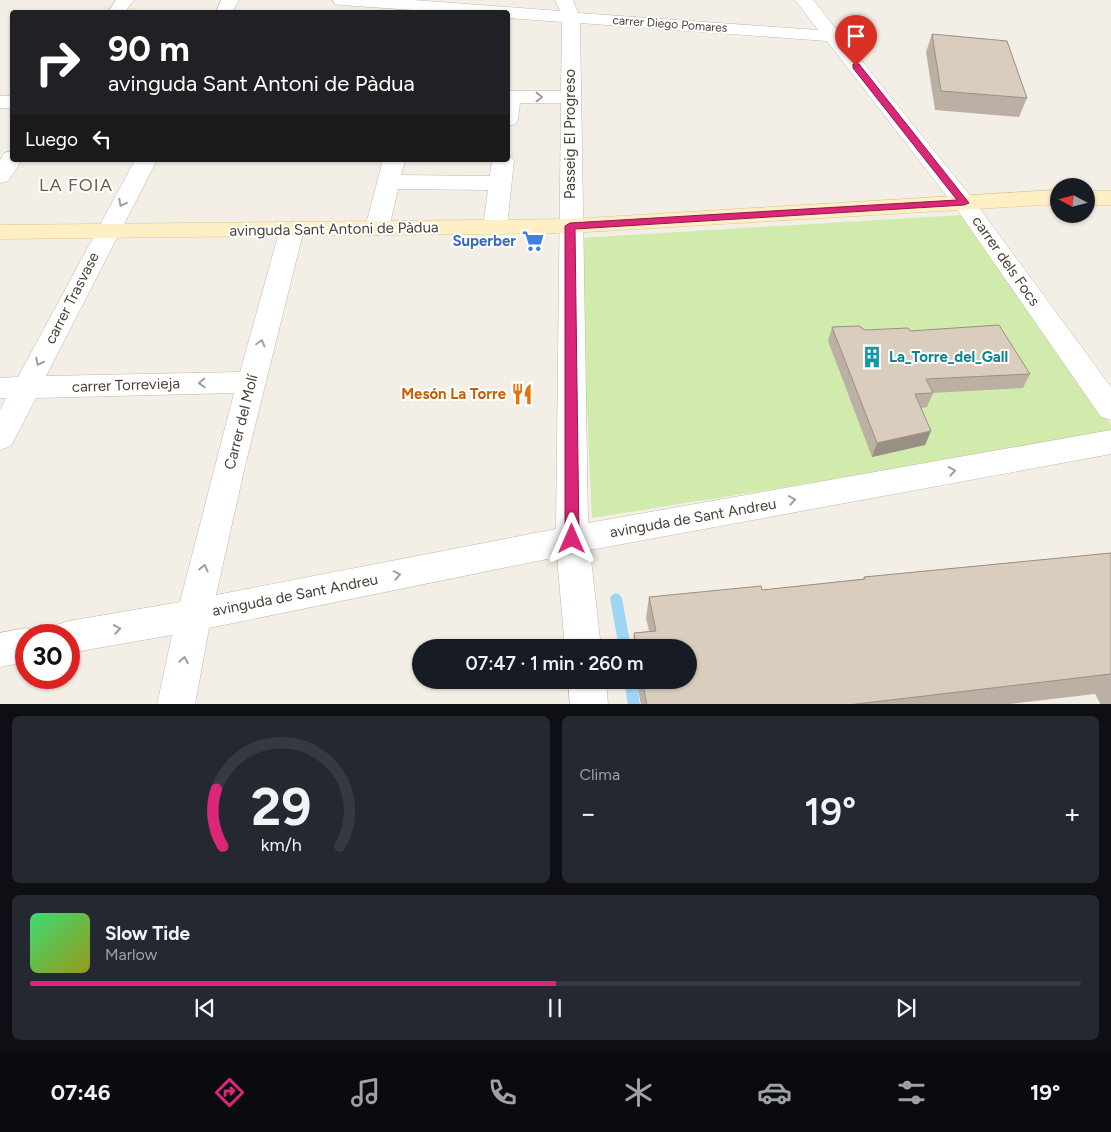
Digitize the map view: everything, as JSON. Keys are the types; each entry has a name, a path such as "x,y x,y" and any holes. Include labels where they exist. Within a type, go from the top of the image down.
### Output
{"main road":[{"name":"avinguda Sant Antoni de Pàdua","path":"0,232 570,226 1050,198"},
{"path":"1095,198 1111,198"}],"street":[{"name":"carrer Diego Pomares","path":"341,0 384,2 426,9 453,10"},
{"name":"carrer dels Focs","path":"804,0 964,203 1111,409"},
{"name":"carrer Diego Pomares","path":"510,12 567,8 832,36"},
{"name":"Passeig El Progreso","path":"567,8 571,97 572,539 582,639"},
{"path":"510,97 571,97"},
{"path":"0,176 10,161"},
{"name":"carrer Trasvase","path":"0,438 13,388 107,231 145,162"},
{"path":"496,227 503,162"},
{"path":"377,228 391,171 500,183"},
{"name":"Carrer del Molí","path":"176,704 192,616 292,229"},
{"name":"carrer Torrevieja","path":"13,388 251,382"},
{"name":"avinguda de Sant Andreu","path":"80,635 192,616 572,539 1111,442"},
{"path":"0,650 15,647"},
{"path":"587,689 589,704"}],"green space":[{"path":"961,215 1111,425 1111,435 592,518 579,238"}],"building":[{"path":"932,34 1007,41 1027,98 941,91"},
{"path":"999,325 1030,374 926,379 933,393 915,394 931,431 877,443 832,327 859,326 865,330 908,328 910,331"},
{"path":"1111,553 1111,674 856,704 647,704 644,689 697,689 697,639 635,639 634,633 656,631 649,597 761,586 762,590 865,579 864,577"}],"waterway":[{"path":"616,598 623,639"},
{"path":"631,689 634,704"}],"place":[{"name":"Superber","path":"533,241"},
{"name":"La_Torre_del_Gall","path":"872,357"},
{"name":"Mesón La Torre","path":"522,394"}],"district":[{"name":"LA FOIA","path":"76,185"}],"route":[{"path":"572,539 570,226 964,203 856,66"}]}
